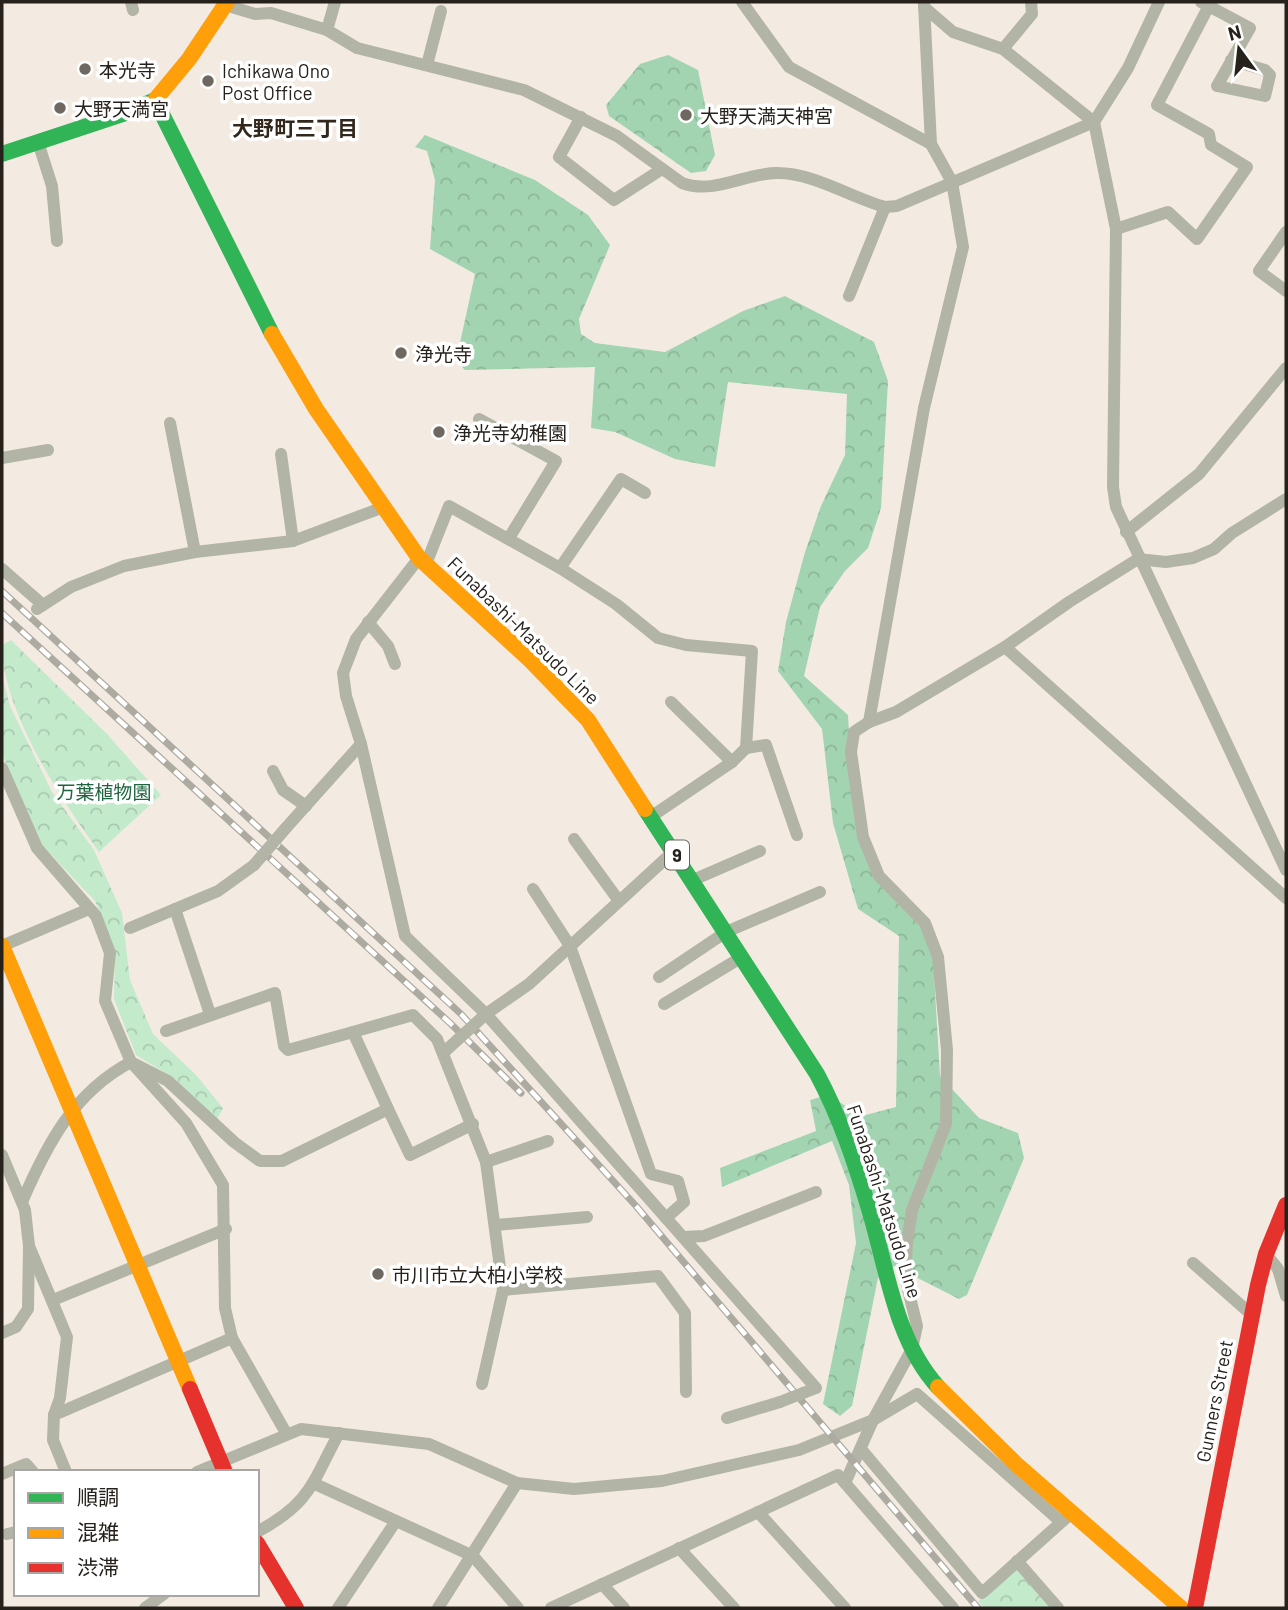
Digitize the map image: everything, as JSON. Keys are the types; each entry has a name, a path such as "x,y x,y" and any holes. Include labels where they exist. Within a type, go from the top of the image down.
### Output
{"main road":[{"path":"2,154 155,100 188,59 226,3"},
{"name":"Funabashi-Matsudo Line","path":"155,100 270,334 316,409 422,561 529,659 588,719 817,1074 837,1112 869,1208 896,1307 912,1349 935,1384 1067,1518 1181,1608"},
{"path":"2,946 223,1466"},
{"name":"Gunners Street","path":"1195,1608 1252,1315 1266,1254 1286,1205"},
{"path":"259,1546 296,1608"}],"street":[{"path":"327,30 335,2"},
{"path":"742,2 789,66 931,144"},
{"path":"1003,49 1032,14 1031,2"},
{"path":"226,3 255,14 271,13 327,30 357,48 524,90 617,136 662,169 693,187 726,185 776,173 801,176 885,207 897,206 1094,122 1128,68 1159,2"},
{"path":"1116,229 1168,212 1197,239 1247,167 1211,145 1209,134 1157,105 1207,3 1250,28 1231,60"},
{"path":"869,722 924,408 963,247 952,182 931,144 924,5"},
{"path":"924,5 953,32 1003,49 1094,122 1116,229 1113,487 1116,507 1138,559 1286,870"},
{"path":"427,65 441,11"},
{"path":"581,117 559,157 614,200 662,169"},
{"path":"38,142 52,186 57,241"},
{"path":"849,296 885,207"},
{"path":"1286,232 1259,271 1286,291"},
{"path":"1126,532 1199,474 1286,368"},
{"path":"479,419 556,461 509,538"},
{"path":"170,423 195,552"},
{"path":"2,458 48,450"},
{"path":"281,454 293,541"},
{"path":"560,568 621,479 645,493"},
{"path":"845,1483 873,1420 912,1349 917,1326 905,1277 906,1243 912,1210 946,1124 947,1051 938,957 925,923 879,876 863,837 850,752 854,732 869,722 897,712 1005,647 1069,601 1138,559 1166,562 1193,558 1214,549 1233,533 1286,499"},
{"path":"726,1418 816,1388 486,1014 405,936 360,744 346,696 343,673 352,647 368,622 422,561 449,506 560,568 616,604 658,638 686,645 752,651 746,748"},
{"path":"2,569 40,607 98,575 195,552 293,541 384,507"},
{"path":"368,622 388,646 395,664"},
{"path":"1005,647 1286,898"},
{"path":"671,702 732,762"},
{"path":"130,928 218,891 254,865 360,744"},
{"path":"652,816 732,762 746,748 766,745 797,835"},
{"path":"2,768 37,848 96,916 110,953 106,1001 131,1062 186,1123 223,1185 226,1229 225,1308 232,1338 286,1433"},
{"path":"273,771 283,790 306,806"},
{"path":"575,839 619,901"},
{"path":"443,1053 486,1014 529,984 674,851"},
{"path":"693,880 760,851"},
{"path":"533,889 570,946 651,1174 678,1181 684,1202 666,1218"},
{"path":"659,977 726,932 820,892"},
{"path":"2,946 89,909"},
{"path":"175,909 210,1014"},
{"path":"664,1004 742,957"},
{"path":"166,1031 275,993 284,1046 288,1050 413,1015 437,1039 486,1162 496,1225 503,1290 482,1384"},
{"path":"353,1032 410,1155 473,1124"},
{"path":"131,1062 168,1081 234,1142 260,1161 282,1161 388,1109"},
{"path":"22,1202 42,1155 70,1110 106,1076 131,1062"},
{"path":"486,1162 548,1141"},
{"path":"2,1154 22,1202 29,1247 28,1309 16,1326 2,1333"},
{"path":"682,1237 705,1236 816,1192"},
{"path":"496,1225 587,1217"},
{"path":"53,1300 135,1264 226,1229"},
{"path":"29,1247 67,1337 60,1398 54,1415 53,1440 65,1470"},
{"path":"1266,1254 1278,1269 1286,1296"},
{"path":"1193,1263 1252,1315"},
{"path":"503,1290 658,1276 685,1313 686,1392"},
{"path":"54,1415 232,1338"},
{"path":"206,1470 223,1466 286,1433 301,1429 429,1444 517,1483 574,1489 662,1481 799,1450 873,1420 917,1394 1067,1518 982,1593 861,1449"},
{"path":"259,1531 279,1520 299,1504 315,1484 320,1469 340,1433"},
{"path":"2,1474 26,1464 31,1470"},
{"path":"551,1608 838,1475 953,1608"},
{"path":"438,1608 517,1483"},
{"path":"315,1484 473,1556 518,1608"},
{"path":"758,1512 845,1608"},
{"path":"338,1608 396,1521"},
{"path":"679,1548 734,1608"},
{"path":"1017,1561 1058,1608"},
{"path":"602,1584 624,1608"}],"green space":[{"path":"668,55 698,70 715,155 706,171 691,173 609,116 606,105 640,64"},
{"path":"425,135 535,180 588,215 610,245 579,319 581,334 595,343 665,352 743,311 785,296 874,342 888,381 881,508 868,548 845,571 820,607 804,676 848,715 854,813 869,865 932,940 940,1076 979,1118 1018,1133 1024,1158 967,1295 959,1299 894,1266 878,1278 852,1406 840,1416 823,1404 856,1243 849,1185 832,1141 722,1187 720,1168 816,1131 810,1100 828,1095 862,1116 896,1107 899,936 858,909 833,823 822,729 778,671 786,622 805,552 821,506 845,455 847,394 728,382 715,467 675,459 615,432 591,428 595,367 465,370 456,361 475,274 430,249 435,180 427,151 415,147"},
{"name":"万葉植物園","path":"11,640 107,734 161,795 99,852 52,781 23,726 5,671 2,645"},
{"path":"2,675 10,706 52,792 94,850 122,913 130,980 153,1034 197,1076 223,1108 217,1120 175,1079 136,1055 114,999 115,950 95,901 42,845 2,754"},
{"path":"1017,1564 1055,1608 984,1608 978,1601"}],"railway":[{"path":"2,591 461,1014 636,1206 978,1608"},
{"path":"2,613 450,1023 521,1093"}],"traffic: fast":[{"path":"2,154 123,114 155,100 272,334"},
{"path":"645,809 817,1074 840,1123 858,1174 902,1326 923,1368 938,1387"}],"traffic: slow":[{"path":"155,100 189,59 227,2"},
{"path":"272,334 316,409 419,558 529,659 588,720 645,809"},
{"path":"2,946 190,1389"},
{"path":"938,1387 1016,1464 1181,1608"}],"traffic: jam":[{"path":"1195,1608 1258,1285 1266,1254 1286,1205"},
{"path":"190,1389 224,1470"},
{"path":"259,1546 296,1608"}],"place":[{"name":"本光寺","path":"85,69"},
{"name":"Ichikawa Ono Post Office","path":"208,81"},
{"name":"大野天満宮","path":"60,108"},
{"name":"大野天満天神宮","path":"686,115"},
{"name":"浄光寺","path":"401,353"},
{"name":"浄光寺幼稚園","path":"439,432"},
{"name":"市川市立大柏小学校","path":"378,1274"}],"district":[{"name":"大野町三丁目","path":"295,127"}]}
